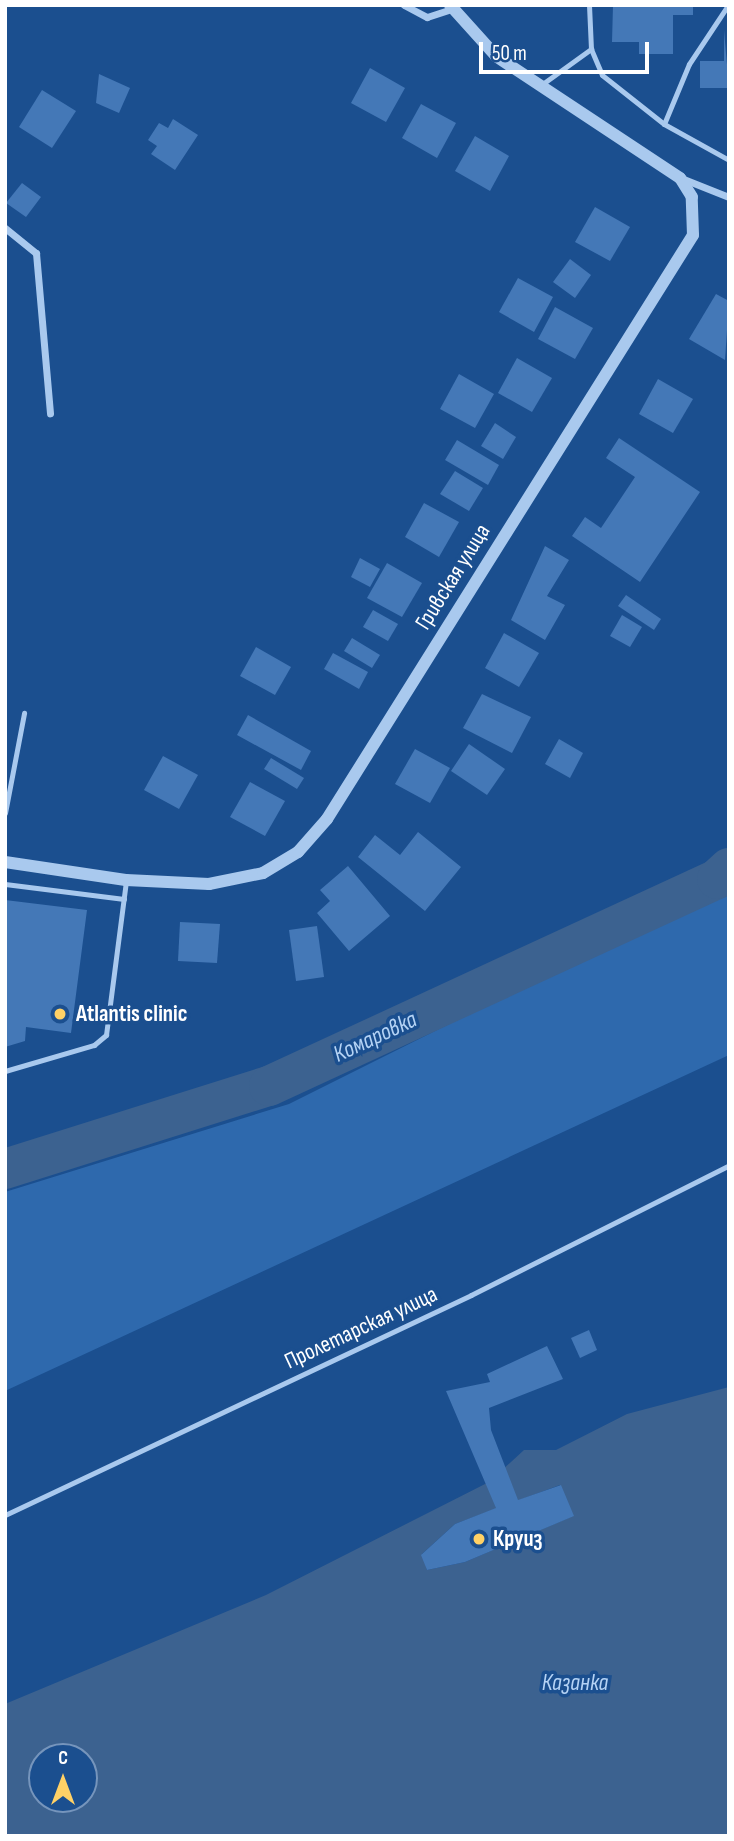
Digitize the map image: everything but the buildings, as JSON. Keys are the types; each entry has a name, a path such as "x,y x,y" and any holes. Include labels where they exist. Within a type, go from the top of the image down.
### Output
{"street":[{"path":"404,5 427,17 450,7 538,88 680,178 729,197"},
{"name":"Гривская улица","path":"5,862 144,882 209,884 250,877 282,864 318,832 692,235 692,197 680,178"},
{"path":"5,228 36,253 50,413"}],"lane":[{"path":"589,5 591,49 602,75 664,124 729,160"},
{"path":"664,124 688,64 728,5"},
{"path":"538,88 591,49"},
{"path":"5,813 24,713"},
{"path":"5,1071 104,1037 127,880"},
{"path":"5,884 124,899"},
{"name":"Пролетарская улица","path":"5,1515 471,1295 729,1166"}],"shaded area":[{"path":"729,884 729,1055 5,1391 5,1192 289,1104"}],"water":[{"name":"Казанка","path":"729,1387 729,1836 5,1836 5,1704 266,1595 489,1482 524,1450 556,1450 627,1414","holes":["560,1485 573,1516 465,1562 427,1570 422,1554 455,1524"]}],"waterway":[{"name":"Комаровка","path":"5,1169 269,1086 717,879 729,868"}],"place":[{"name":"Atlantis clinic","path":"60,1014"},
{"name":"Круиз","path":"479,1539"}]}
